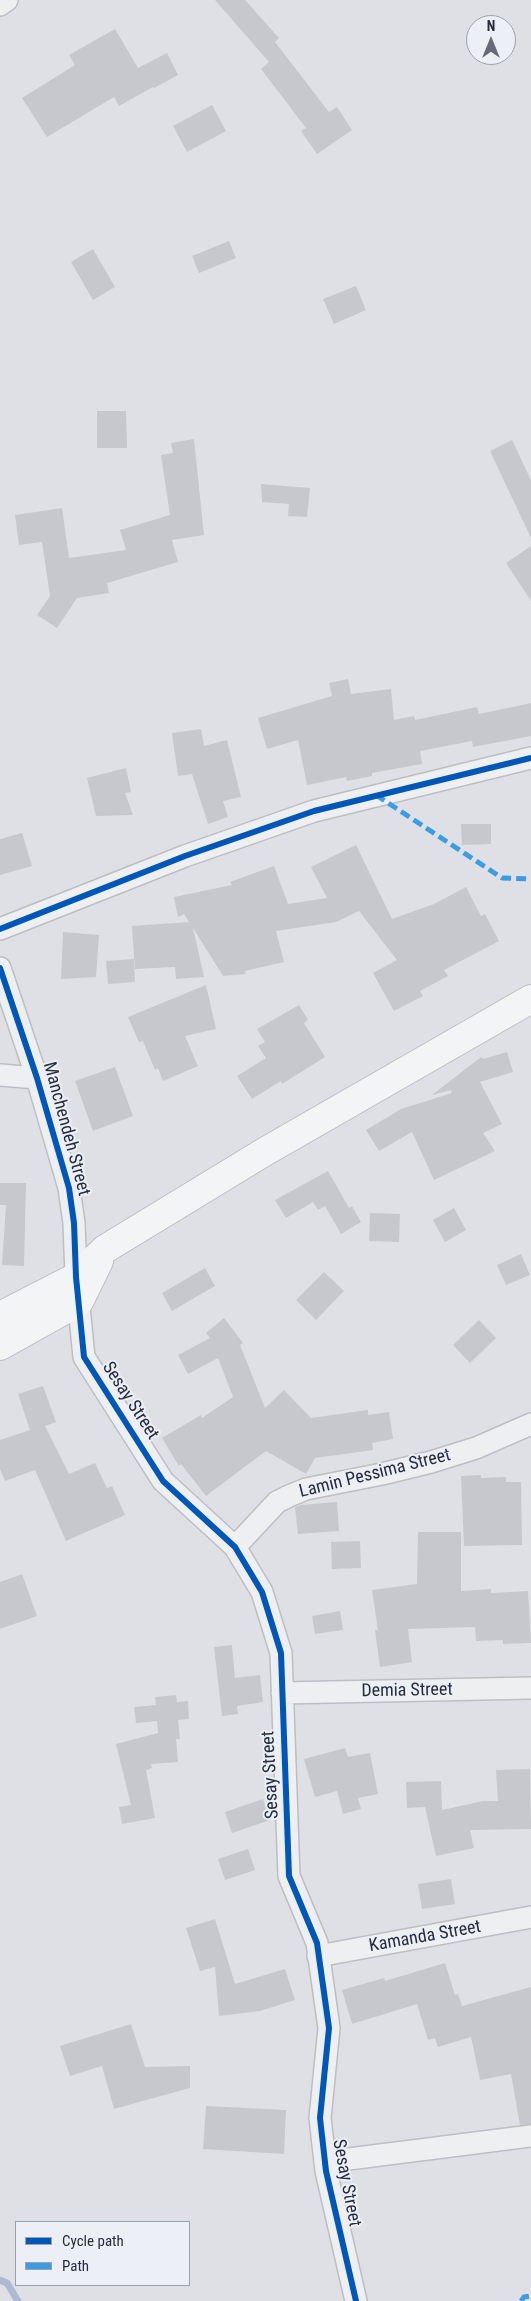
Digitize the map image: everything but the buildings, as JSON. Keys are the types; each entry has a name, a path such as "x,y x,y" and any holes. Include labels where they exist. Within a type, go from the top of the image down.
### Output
{"main road":[{"path":"0,1346 78,1289 105,1249 266,1151 531,999"},
{"path":"0,1316 78,1289"}],"street":[{"path":"0,5 7,0"},
{"path":"0,929 185,856 314,811 531,758"},
{"name":"Manchendeh Street","path":"0,968 37,1078 69,1188 75,1231 78,1289"},
{"path":"0,1075 37,1078"},
{"name":"Sesay Street","path":"78,1289 84,1357 163,1481 235,1547 262,1592 281,1652 289,1876 316,1943 329,2028 320,2118 325,2162 356,2301"},
{"name":"Lamin Pessima Street","path":"235,1547 277,1502 289,1496 306,1489 431,1462 476,1448 531,1424"},
{"name":"Demia Street","path":"282,1693 531,1688"},
{"name":"Kamanda Street","path":"318,1956 531,1917"},
{"path":"325,2162 531,2136"}],"waterway":[{"path":"0,2280 7,2283 18,2301"}],"marked path":[{"path":"376,795 502,878 531,879"},
{"path":"521,2301 524,2297 531,2296"}],"cycle path":[{"path":"0,929 185,856 314,811 531,758"},
{"path":"0,968 37,1078 69,1188 74,1223 76,1277 84,1357 163,1481 235,1547 262,1592 281,1653 289,1876 317,1943 329,2028 320,2118 326,2171 356,2301"}]}
